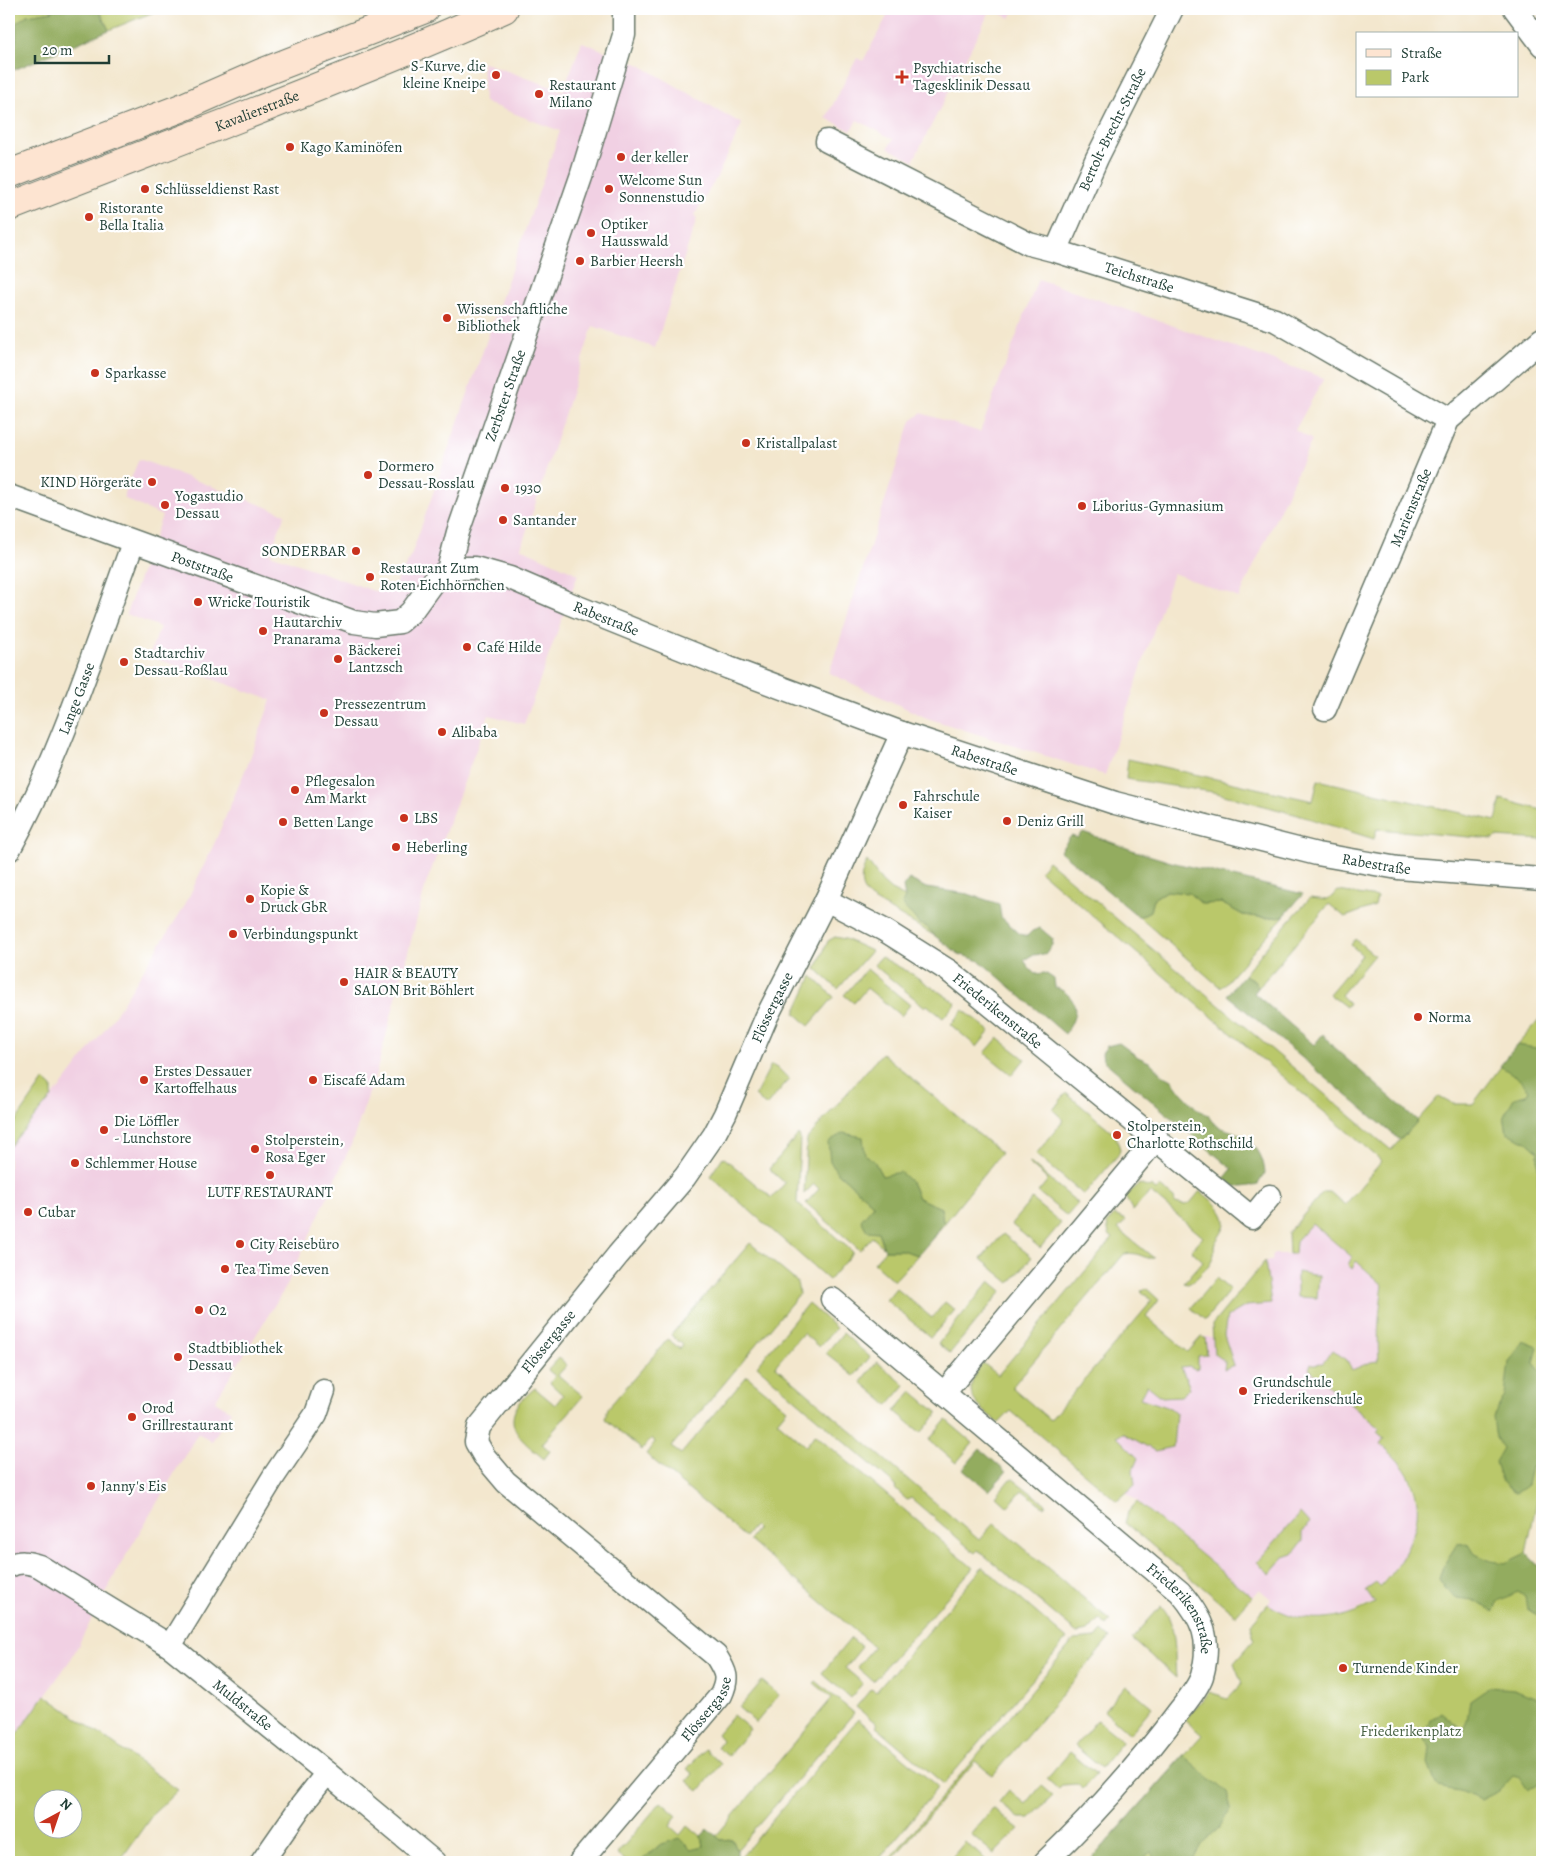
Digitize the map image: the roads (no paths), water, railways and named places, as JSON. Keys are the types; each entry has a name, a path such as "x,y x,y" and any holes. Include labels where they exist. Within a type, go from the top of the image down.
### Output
{"main road":[{"name":"Kavalierstraße","path":"9,174 181,108 261,73 425,9"},
{"name":"Kavalierstraße","path":"9,207 305,92 432,41 504,9"}],"street":[{"name":"Zerbster Straße","path":"448,570 458,532 582,177 624,35 624,9"},
{"name":"Bertolt-Brecht-Straße","path":"1056,251 1097,158 1172,9"},
{"path":"1515,9 1542,45"},
{"name":"Teichstraße","path":"827,142 1029,244 1275,320 1448,420"},
{"name":"Marienstraße","path":"1325,709 1448,420 1542,339"},
{"name":"Poststraße","path":"9,496 133,543 354,622 394,624 400,622 411,612 435,579 448,570"},
{"name":"Lange Gasse","path":"9,850 26,818 64,730 133,543"},
{"name":"Rabestraße","path":"448,570 475,568 510,578 729,668 902,733 1115,803 1317,854 1398,868 1506,878 1542,879"},
{"name":"Flössergasse","path":"580,1862 721,1695 726,1683 724,1669 716,1656 506,1482 484,1456 476,1442 479,1427 613,1261 685,1178 714,1135 725,1114 766,1018 826,900 902,733"},
{"name":"Friederikenstraße","path":"826,900 884,930 949,971 1157,1138 1252,1218 1270,1196"},
{"path":"944,1393 1157,1138"},
{"name":"Friederikenstraße","path":"832,1299 1180,1592 1200,1618 1205,1636 1205,1657 1201,1677 1188,1698 1164,1731 1089,1818 1045,1862"},
{"path":"170,1646 274,1476 316,1414 324,1391"},
{"name":"Muldstraße","path":"9,1566 17,1562 27,1562 39,1566 170,1646 328,1772 434,1862"},
{"path":"262,1862 301,1806 328,1772"}],"place":[{"name":"S-Kurve, die kleine Kneipe","path":"496,75"},
{"name":"Psychiatrische Tagesklinik Dessau","path":"902,77"},
{"name":"Restaurant Milano","path":"539,94"},
{"name":"Kago Kaminöfen","path":"290,147"},
{"name":"der keller","path":"621,157"},
{"name":"Schlüsseldienst Rast","path":"145,189"},
{"name":"Welcome Sun Sonnenstudio","path":"609,189"},
{"name":"Ristorante Bella Italia","path":"89,217"},
{"name":"Optiker Hausswald","path":"591,233"},
{"name":"Barbier Heersh","path":"580,261"},
{"name":"Wissenschaftliche Bibliothek","path":"447,318"},
{"name":"Sparkasse","path":"95,373"},
{"name":"Kristallpalast","path":"746,443"},
{"name":"Dormero Dessau-Rosslau","path":"368,475"},
{"name":"KIND Hörgeräte","path":"152,482"},
{"name":"1930","path":"505,488"},
{"name":"Yogastudio Dessau","path":"165,505"},
{"name":"Liborius-Gymnasium","path":"1082,506"},
{"name":"Santander","path":"503,520"},
{"name":"SONDERBAR","path":"356,551"},
{"name":"Restaurant Zum Roten Eichhörnchen","path":"370,577"},
{"name":"Wricke Touristik","path":"198,602"},
{"name":"Hautarchiv Pranarama","path":"263,631"},
{"name":"Café Hilde","path":"467,647"},
{"name":"Bäckerei Lantzsch","path":"338,659"},
{"name":"Stadtarchiv Dessau-Roßlau","path":"124,662"},
{"name":"Pressezentrum Dessau","path":"324,713"},
{"name":"Alibaba","path":"442,732"},
{"name":"Pflegesalon Am Markt","path":"295,790"},
{"name":"Fahrschule Kaiser","path":"903,805"},
{"name":"LBS","path":"404,818"},
{"name":"Deniz Grill","path":"1007,821"},
{"name":"Betten Lange","path":"283,822"},
{"name":"Heberling","path":"396,847"},
{"name":"Kopie & Druck GbR","path":"250,899"},
{"name":"Verbindungspunkt","path":"233,934"},
{"name":"HAIR & BEAUTY SALON Brit Böhlert","path":"344,982"},
{"name":"Norma","path":"1418,1017"},
{"name":"Erstes Dessauer Kartoffelhaus","path":"144,1080"},
{"name":"Eiscafé Adam","path":"313,1080"},
{"name":"Die Löffler - Lunchstore","path":"104,1130"},
{"name":"Stolperstein, Charlotte Rothschild","path":"1117,1135"},
{"name":"Stolperstein, Rosa Eger","path":"255,1149"},
{"name":"Schlemmer House","path":"75,1163"},
{"name":"LUTF RESTAURANT","path":"270,1175"},
{"name":"Cubar","path":"28,1212"},
{"name":"City Reisebüro","path":"240,1244"},
{"name":"Tea Time Seven","path":"225,1269"},
{"name":"O2","path":"199,1310"},
{"name":"Stadtbibliothek Dessau","path":"178,1357"},
{"name":"Grundschule Friederikenschule","path":"1243,1391"},
{"name":"Orod Grillrestaurant","path":"132,1417"},
{"name":"Janny's Eis","path":"91,1486"},
{"name":"Turnende Kinder","path":"1343,1668"}],"park label":[{"name":"Friederikenplatz","path":"1411,1731"}]}
